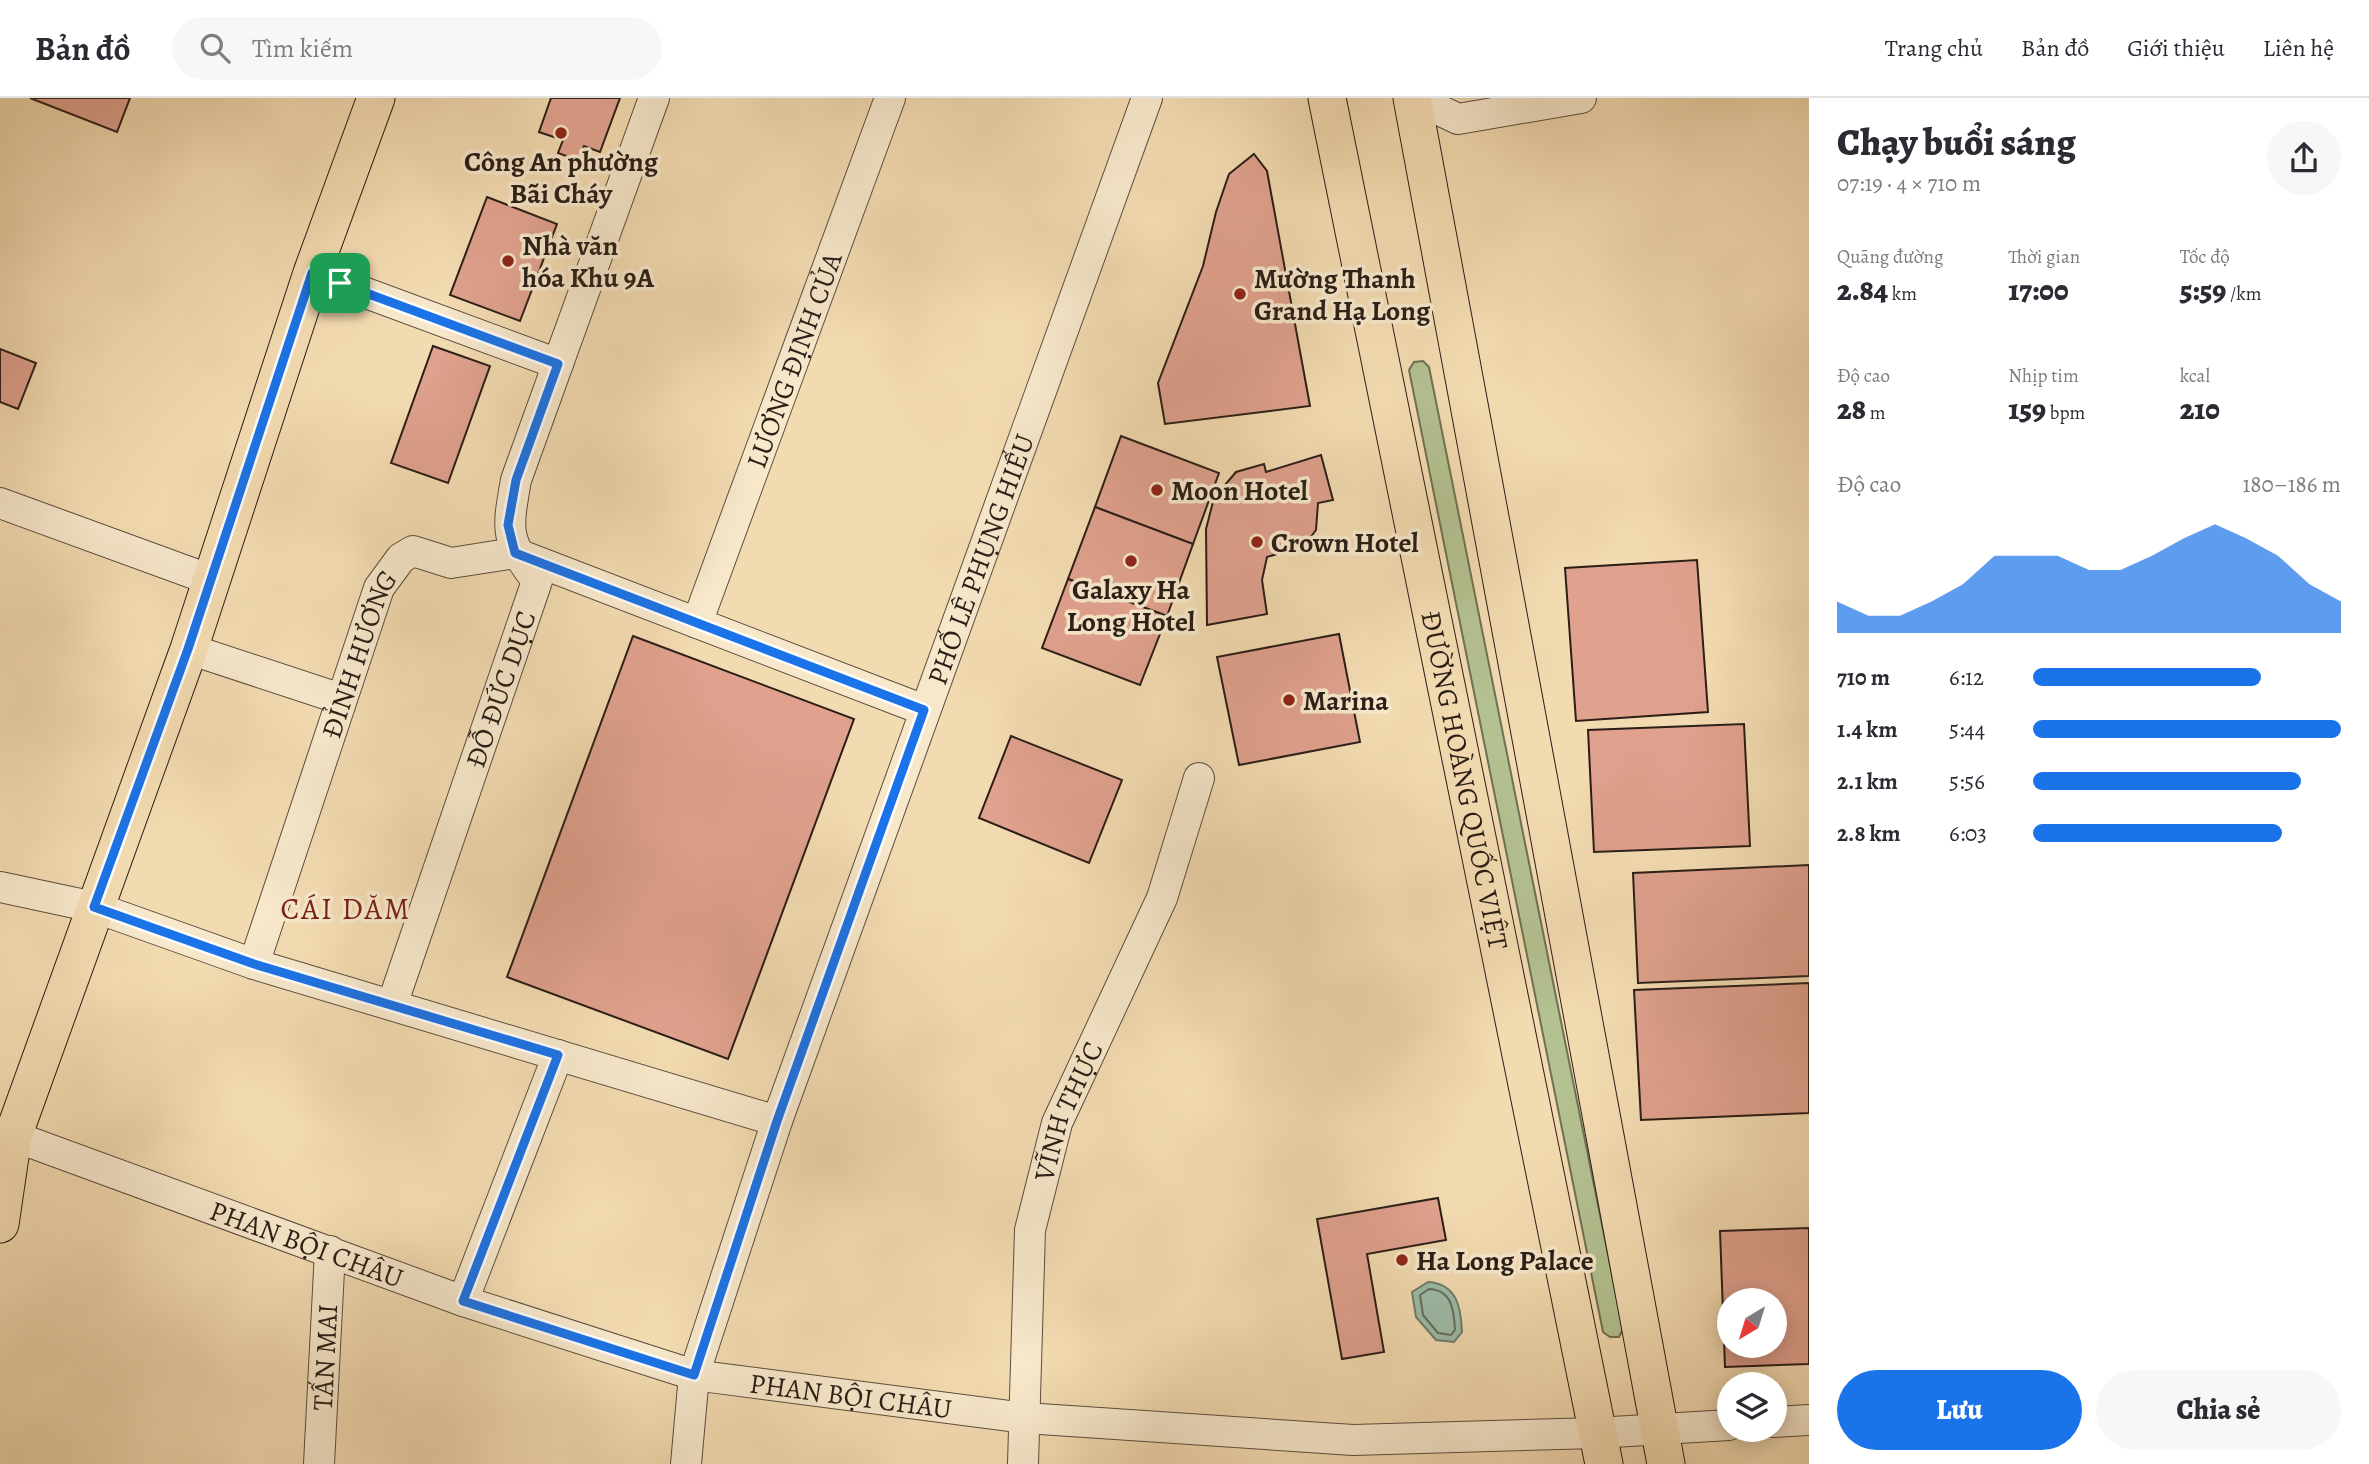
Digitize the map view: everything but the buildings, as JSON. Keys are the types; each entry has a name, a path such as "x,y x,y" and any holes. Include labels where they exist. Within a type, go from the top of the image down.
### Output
{"main road":[{"path":"0,1224 13,1136 188,649 312,273 376,98"},
{"name":"ĐƯỜNG HOÀNG QUỐC VIỆT","path":"1327,98 1600,1449"},
{"path":"1413,98 1666,1464"}],"street":[{"name":"ĐỖ ĐỨC DỤC","path":"393,1005 537,581 515,553 508,525 516,480 654,98"},
{"name":"LƯƠNG ĐỊNH CỦA","path":"697,623 890,98"},
{"name":"PHỐ LÊ PHỤNG HIỂU","path":"686,1464 694,1375 777,1121 1147,98"},
{"path":"1413,98 1458,119 1581,98"},
{"path":"312,273 558,364"},
{"path":"0,503 211,580"},
{"name":"ĐỈNH HƯƠNG","path":"254,964 379,588 401,558 413,551 451,563 515,553 924,710"},
{"path":"188,649 341,699"},
{"name":"VĨNH THỰC","path":"1023,1464 1030,1230 1057,1122 1162,898 1199,778"},
{"path":"0,887 94,907 254,964 777,1121"},
{"path":"463,1301 558,1055"},
{"name":"PHAN BỘI CHÂU","path":"13,1136 463,1301 694,1375 1025,1419 1352,1452 1600,1449 1660,1428 1717,1425"},
{"name":"TẤN MAI","path":"319,1464 330,1251"},
{"path":"1787,1421 1809,1420"}],"shaded area":[{"path":"1423,361 1429,367 1623,1329 1619,1337 1610,1337 1603,1332 1409,370 1414,362"}],"water":[{"path":"1428,1282 1445,1287 1456,1298 1462,1332 1454,1342 1436,1340 1416,1317 1412,1292"}],"place":[{"name":"Công An phường Bãi Cháy","path":"561,133"},
{"name":"Nhà văn hóa Khu 9A","path":"508,261"},
{"name":"Mường Thanh Grand Hạ Long","path":"1240,294"},
{"name":"Moon Hotel","path":"1157,490"},
{"name":"Crown Hotel","path":"1257,542"},
{"name":"Galaxy Ha Long Hotel","path":"1131,561"},
{"name":"Marina","path":"1289,700"},
{"name":"Ha Long Palace","path":"1402,1260"}],"district":[{"name":"CÁI DĂM","path":"346,909"}],"route":[{"path":"312,273 340,283 558,364 516,480 508,525 515,553 924,710 777,1121 694,1375 463,1301 558,1055 254,964 94,907 188,649 312,273"}]}
